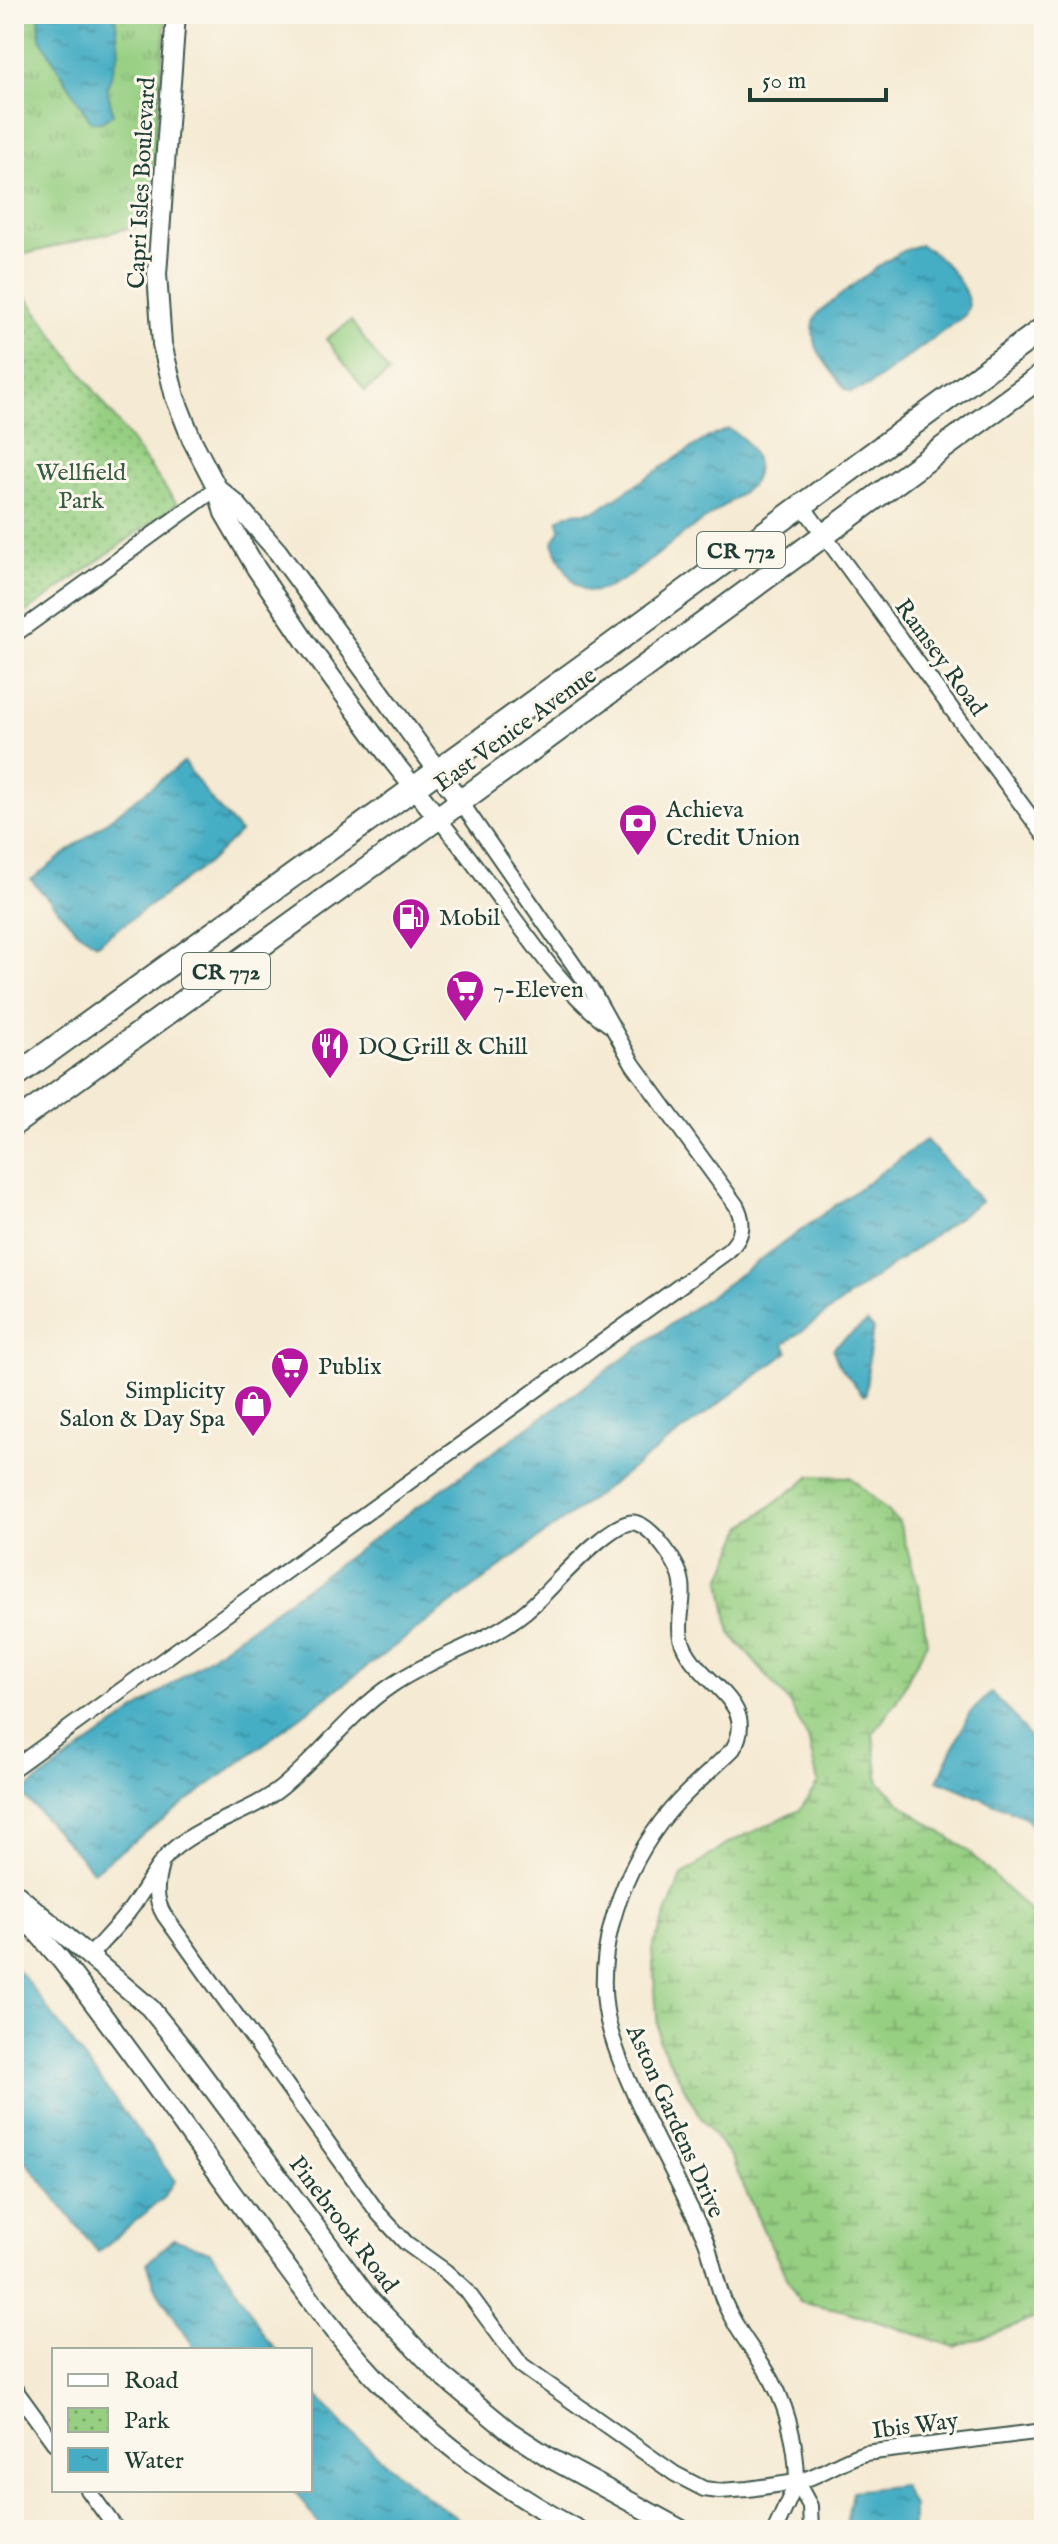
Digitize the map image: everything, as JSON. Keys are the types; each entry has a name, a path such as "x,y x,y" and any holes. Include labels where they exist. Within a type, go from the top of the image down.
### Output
{"main road":[{"name":"East Venice Avenue","path":"14,1077 1044,328"},
{"name":"East Venice Avenue","path":"14,1124 1044,374"},
{"path":"14,1093 97,1032 125,997"}],"street":[{"name":"Capri Isles Boulevard","path":"176,14 158,238 159,322 167,368 179,407 217,488 234,533 305,641 413,789 438,818"},
{"name":"Capri Isles Boulevard","path":"217,488 236,504 278,552 460,801"},
{"path":"14,635 217,488"},
{"name":"Ramsey Road","path":"802,505 1044,835"},
{"path":"14,1768 734,1245 742,1225 736,1205 633,1064 587,984 460,801"},
{"path":"438,818 577,998 611,1027"},
{"name":"Aston Gardens Drive","path":"89,1957 181,1844 282,1787 394,1684 495,1632 525,1612 609,1531 630,1522 650,1531 681,1576 680,1627 686,1649 698,1667 733,1704 742,1726 733,1749 676,1804 647,1842 633,1871 609,1934 604,1979 607,2016 633,2089 707,2244 724,2302 781,2401 794,2443 797,2482 810,2506 811,2530"},
{"path":"161,1865 156,1889 159,1908 385,2223 466,2290 522,2366 675,2474 704,2489 748,2489 797,2482"},
{"name":"Pinebrook Road","path":"14,1892 136,1995 168,2030 369,2299 441,2375 497,2422 550,2458 682,2530"},
{"path":"128,1912 151,1911 164,1915"},
{"path":"14,1912 36,1931 61,1960 311,2302 370,2371 421,2422 465,2459 532,2504 578,2530"},
{"path":"14,2388 52,2440"},
{"name":"Ibis Way","path":"797,2482 865,2453 1044,2431"},
{"name":"Aston Gardens Drive","path":"775,2530 797,2482"},
{"path":"89,2492 117,2530"}],"green space":[{"path":"14,14 166,14 149,223 14,257"},
{"name":"Wellfield Park","path":"14,280 177,504 14,621"},
{"path":"351,321 389,373 365,391 326,339"},
{"path":"811,1476 850,1477 899,1522 919,1589 927,1642 896,1702 873,1734 879,1782 905,1807 967,1850 1044,1925 1044,2312 1033,2319 955,2347 845,2311 799,2301 731,2158 699,2115 659,2041 652,1950 681,1877 726,1844 800,1810 818,1783 808,1738 788,1701 730,1633 721,1580 743,1527"}],"water":[{"path":"39,14 115,14 119,52 107,88 113,114 102,122 91,122 40,38"},
{"path":"920,245 936,255 963,287 969,305 965,315 867,387 851,392 832,372 815,344 814,323 818,313 895,255"},
{"path":"728,429 736,433 753,453 756,469 751,485 623,580 597,591 587,591 576,584 553,542 560,530 558,520 571,513 597,510 707,438"},
{"path":"184,762 212,801 240,832 208,863 97,944 78,932 31,880"},
{"path":"926,1140 981,1201 784,1344 788,1352 98,1868 93,1871 21,1793"},
{"path":"867,1322 873,1328 866,1395 863,1395 838,1363 833,1350"},
{"path":"991,1693 1015,1717 1044,1760 1044,1840 1025,1817 938,1780 969,1714"},
{"path":"14,1967 175,2181 162,2199 98,2252 14,2146"},
{"path":"174,2239 210,2252 274,2348 195,2348 157,2291 147,2263"},
{"path":"312,2390 347,2429 409,2483 473,2530 323,2530 295,2492 312,2492"},
{"path":"902,2485 913,2506 913,2530 845,2530 852,2491"}],"place":[{"name":"Achieva Credit Union","path":"638,857"},
{"name":"Mobil","path":"411,951"},
{"name":"7-Eleven","path":"465,1023"},
{"name":"DQ Grill & Chill","path":"330,1080"},
{"name":"Publix","path":"290,1400"},
{"name":"Simplicity Salon & Day Spa","path":"253,1438"}]}
